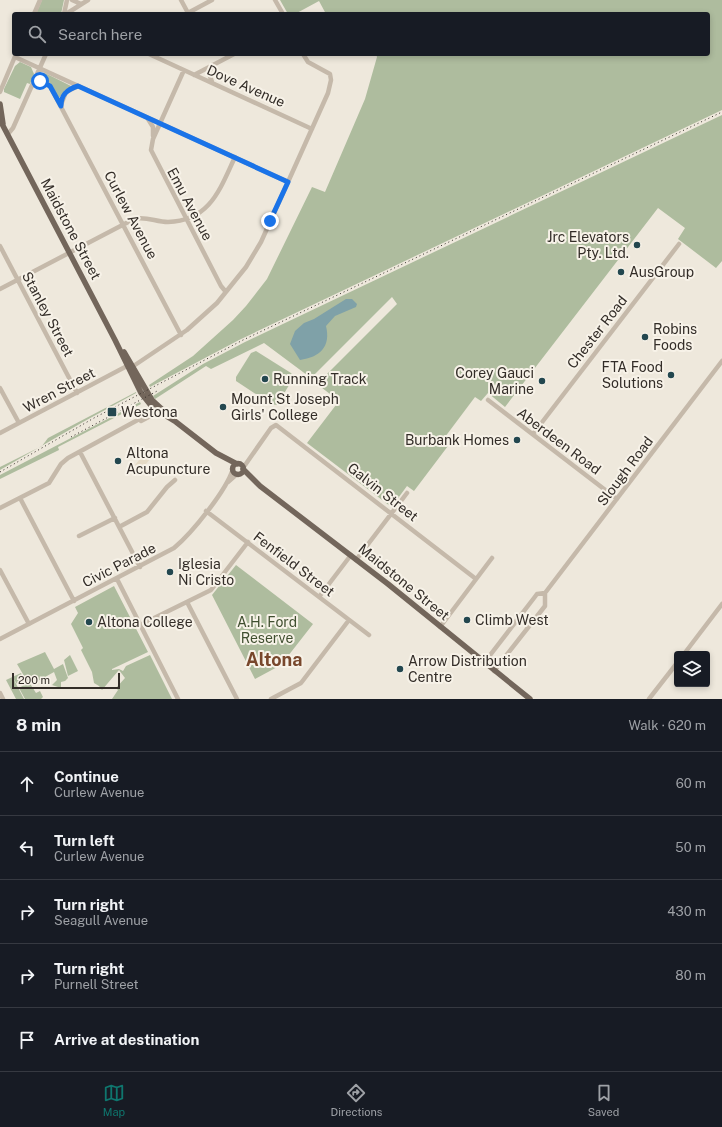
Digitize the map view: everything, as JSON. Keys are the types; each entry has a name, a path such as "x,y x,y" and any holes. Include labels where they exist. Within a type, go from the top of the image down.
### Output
{"main road":[{"name":"Maidstone Street","path":"0,105 6,131"},
{"name":"Maidstone Street","path":"0,120 130,366 141,394 158,410 216,453 238,467 260,486 351,555 530,699"},
{"name":"Maidstone Street","path":"238,467 238,474 260,486"}],"street":[{"path":"35,12 40,0"},
{"path":"65,12 67,0"},
{"path":"72,0 81,4"},
{"path":"68,12 88,0"},
{"path":"181,0 187,12"},
{"path":"189,12 212,0"},
{"path":"275,0 281,12"},
{"path":"74,12 75,8"},
{"path":"0,90 2,82 15,56 40,69 288,182"},
{"path":"6,131 14,128 16,120 45,56"},
{"name":"Dove Avenue","path":"153,56 312,129"},
{"path":"194,75 230,56"},
{"name":"Wren Street","path":"0,433 130,366 181,335 217,303 226,292 250,261 328,93 332,78 330,74 308,62 304,56"},
{"path":"212,65 209,73 212,83"},
{"name":"Emu Avenue","path":"184,70 154,137 151,145 152,153 226,292"},
{"name":"Curlew Avenue","path":"35,78 50,86 181,335"},
{"path":"61,106 61,100 66,92 78,86"},
{"path":"147,118 153,127 154,137"},
{"path":"154,137 160,130 170,128"},
{"path":"0,289 123,225 141,218 164,222 174,221 186,219 201,212 219,193 235,157"},
{"path":"174,221 179,214 180,208"},
{"name":"Chester Road","path":"533,434 679,244"},
{"name":"Stanley Street","path":"0,246 77,393"},
{"name":"Slough Road","path":"494,671 545,606 545,594 722,361"},
{"path":"0,388 19,423"},
{"name":"Aberdeen Road","path":"488,400 617,499"},
{"path":"0,508 49,483 64,462 80,452 135,423 147,420 158,410"},
{"name":"Galvin Street","path":"238,467 249,457 275,425 392,513 476,579"},
{"path":"80,452 140,567"},
{"name":"Civic Parade","path":"0,639 164,555 178,544 206,511 238,467"},
{"name":"Civic Parade","path":"226,485 238,474"},
{"path":"119,527 146,512 167,487 175,480"},
{"path":"356,560 407,493"},
{"path":"20,498 74,601"},
{"name":"Fenfield Street","path":"206,511 369,635"},
{"path":"79,536 115,518"},
{"path":"140,625 211,590 248,542"},
{"path":"319,597 351,555"},
{"path":"440,627 492,558"},
{"path":"0,570 29,624"},
{"path":"117,579 178,699"},
{"name":"Slough Road","path":"484,663 537,594 545,594"},
{"path":"187,602 237,699"},
{"path":"686,651 722,604"},
{"path":"271,699 301,683 349,620"},
{"path":"649,699 674,667"}],"green space":[{"path":"42,0 64,0 61,12 37,12"},
{"path":"280,0 722,0 722,110 239,340 150,387 149,385 193,356 233,320 267,279 312,187 325,192 365,99 377,56 710,56 710,12 325,12 319,1 299,12 287,12"},
{"path":"20,62 31,67 34,74 30,84 27,83 20,99 4,92 4,89 15,66"},
{"path":"42,73 45,73 71,86 59,98 51,84 41,78"},
{"path":"722,115 722,261 716,268 678,239 685,228 658,208 505,407 488,393 481,401 475,397 442,441 448,446 414,491 407,486 393,505 390,506 307,443 339,401 317,384 397,304 392,297 311,378 264,343 211,369 206,366 155,399 153,396 203,364 245,342"},
{"name":"Running Track","path":"256,351 291,373 294,377 277,405 271,404 236,381 236,377 251,353"},
{"path":"136,392 136,393 42,445 48,438"},
{"path":"140,402 141,404 58,447 59,450 0,479 0,475"},
{"path":"38,448 0,470 0,467"},
{"name":"A.H. Ford Reserve","path":"236,565 313,624 281,665 255,679 212,595"},
{"path":"114,586 148,652 112,670 119,669 123,671 126,666 150,655 172,699 112,699 118,690 116,688 125,678 119,670 102,690 94,683 92,672 81,650 83,648 71,624 78,613 75,607"},
{"path":"45,652 54,669 63,664 68,678 61,682 61,688 52,685 57,680 54,672 36,682 34,677 27,681 17,664"},
{"path":"70,655 78,671 68,676 64,660"},
{"path":"21,673 24,681 17,684 13,678 24,699 16,699 6,680"},
{"path":"29,682 36,693 40,691 43,697 41,699 25,699 19,688"}],"shaded area":[{"path":"144,454 150,459 146,464 154,470 149,476 135,465"}],"water":[{"path":"346,299 352,299 357,304 356,307 335,316 326,326 327,340 322,350 307,359 300,360 290,344 295,331 304,323 314,319"}],"railway":[{"path":"0,472 94,418 243,340 722,112"},
{"path":"71,437 159,390"}],"place":[{"name":"Jrc Elevators Pty. Ltd.","path":"637,245"},
{"name":"AusGroup","path":"621,272"},
{"name":"Robins Foods","path":"645,337"},
{"name":"FTA Food Solutions","path":"671,375"},
{"name":"Running Track","path":"265,379"},
{"name":"Corey Gauci Marine","path":"542,381"},
{"name":"Mount St Joseph Girls' College","path":"223,407"},
{"name":"Westona","path":"112,412"},
{"name":"Burbank Homes","path":"517,440"},
{"name":"Altona Acupuncture","path":"118,461"},
{"name":"Iglesia Ni Cristo","path":"170,572"},
{"name":"Climb West","path":"467,620"},
{"name":"Altona College","path":"89,622"},
{"name":"Arrow Distribution Centre","path":"400,669"}],"district":[{"name":"Altona","path":"274,659"}],"route":[{"path":"40,81 50,86 61,106 61,100 66,92 71,88 78,86 288,182 270,221"}]}
